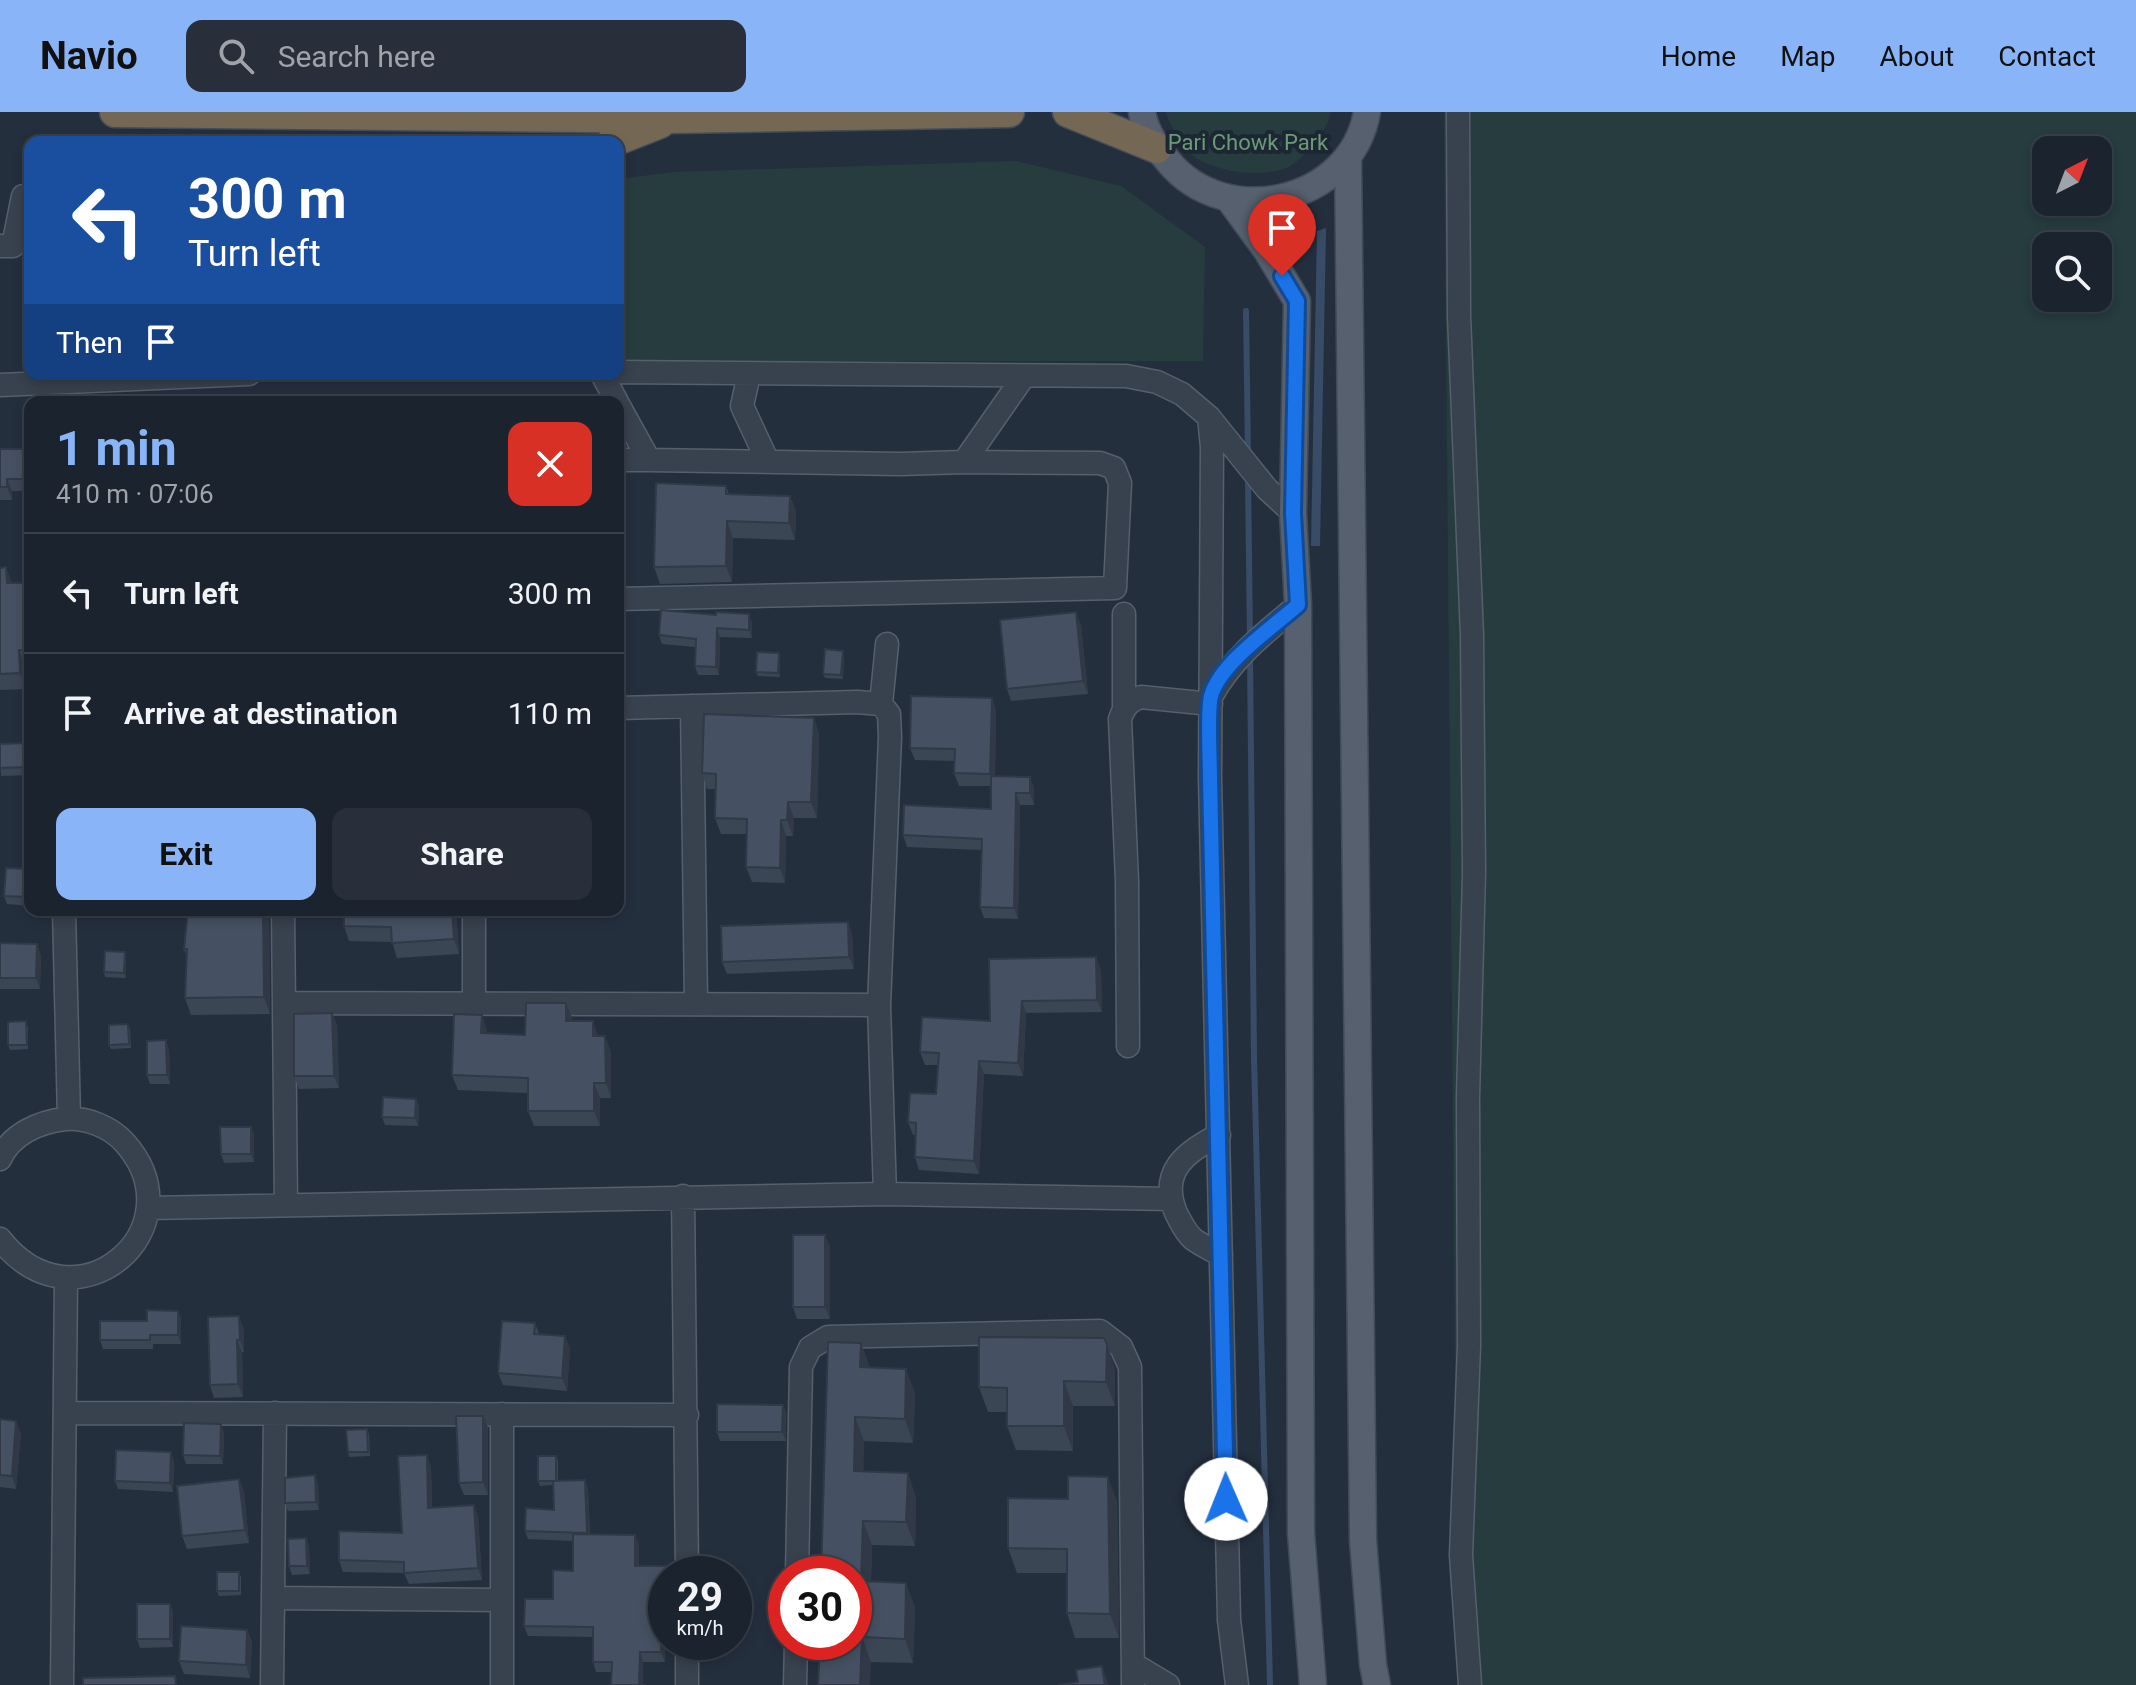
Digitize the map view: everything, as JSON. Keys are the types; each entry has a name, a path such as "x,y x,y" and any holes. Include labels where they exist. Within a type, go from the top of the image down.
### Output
{"highway":[{"path":"115,112 673,118 1009,112"},
{"path":"1068,112 1157,148"},
{"path":"624,137 673,118"}],"main road":[{"path":"1142,112 1157,148 1176,171 1200,189 1229,199 1262,202 1295,196 1324,180 1348,156 1365,124 1367,112"},
{"path":"1348,156 1363,1540 1377,1685"},
{"path":"1229,199 1267,251 1297,301 1293,513 1298,605 1301,1533 1313,1685"}],"street":[{"path":"1458,112 1459,315 1471,621 1474,873 1468,1097 1469,1346 1461,1555 1470,1685"},
{"path":"0,246 13,246 24,196"},
{"path":"624,372 1126,376 1157,382 1182,394 1209,417 1267,489 1293,513"},
{"path":"749,374 742,406 768,462"},
{"path":"964,462 1024,376"},
{"path":"0,385 53,392 184,380"},
{"path":"624,414 649,460"},
{"path":"1209,417 1212,447 1210,778 1233,1683"},
{"path":"624,460 1100,463 1114,468 1120,483 1115,588 624,599"},
{"path":"1211,700 1227,669 1298,605"},
{"path":"1124,614 1124,708 1120,719 1127,881 1128,1046"},
{"path":"885,1194 879,1005 890,737 889,714 881,704 887,644"},
{"path":"1124,708 1141,697 1211,700"},
{"path":"624,708 881,704"},
{"path":"692,706 696,1004"},
{"path":"64,916 69,1118"},
{"path":"283,916 286,1205"},
{"path":"474,916 474,1003"},
{"path":"284,1003 879,1005"},
{"path":"0,1159 20,1135 43,1122 69,1118 95,1123 118,1136 136,1156 147,1181 148,1208 142,1231 129,1251 111,1266 90,1276 66,1278 47,1275 28,1267 0,1239"},
{"path":"1219,1135 1194,1148 1182,1159 1173,1172 1171,1199 1183,1228 1192,1239 1221,1255"},
{"path":"148,1208 885,1194 1171,1199"},
{"path":"683,1196 687,1556"},
{"path":"62,1685 66,1278"},
{"path":"797,1556 801,1367 810,1348 828,1337 1100,1331 1121,1347 1130,1367 1133,1674 1168,1685"},
{"path":"65,1413 687,1415"},
{"path":"272,1685 275,1413"},
{"path":"502,1414 502,1685"},
{"path":"273,1598 502,1600"},
{"path":"687,1660 687,1685"},
{"path":"795,1685 796,1660"}],"green space":[{"name":"Pari Chowk Park","path":"1165,112 1331,112 1320,136 1292,165 1276,171 1252,173 1216,167 1196,158 1182,143"},
{"path":"1444,112 2136,112 2136,1685 1477,1685 1457,1583"},
{"path":"1016,161 1121,186 1205,247 1203,361 624,361 624,178 674,172"}],"water":[{"path":"1326,228 1320,546 1311,546 1317,231"}],"building":[{"path":"0,449 24,449 24,479 7,479 7,487 0,487"},
{"path":"656,483 726,486 726,494 790,496 789,523 727,521 726,566 654,567"},
{"path":"6,567 7,583 24,583 24,650 19,650 20,673 0,674 0,568"},
{"path":"661,610 716,615 716,612 749,614 749,630 717,628 716,667 695,666 696,639 659,635"},
{"path":"1076,612 1083,681 1007,689 1000,620"},
{"path":"825,649 843,651 841,675 823,674"},
{"path":"757,652 779,653 778,673 756,672"},
{"path":"911,696 992,698 990,774 954,773 955,749 910,748"},
{"path":"704,714 814,718 811,802 788,802 787,820 781,820 780,868 746,867 747,819 715,818 716,774 702,773"},
{"path":"24,743 24,767 0,768 0,744"},
{"path":"991,776 1030,777 1030,793 1016,793 1014,908 980,907 982,839 903,835 904,805 991,809"},
{"path":"6,868 24,869 24,897 4,896"},
{"path":"187,916 263,916 264,997 185,998 187,949 184,949"},
{"path":"344,916 452,916 454,939 392,943 391,927 344,926"},
{"path":"848,922 849,957 722,962 721,926"},
{"path":"0,943 37,944 36,978 0,978"},
{"path":"105,951 125,952 124,973 104,972"},
{"path":"1096,957 1097,1000 1022,1001 1018,1063 979,1061 974,1161 915,1157 916,1123 908,1122 910,1093 936,1094 939,1053 920,1052 922,1017 990,1021 989,959"},
{"path":"526,1003 566,1003 566,1021 593,1021 593,1036 605,1036 606,1083 594,1083 594,1111 528,1111 528,1078 452,1075 454,1014 482,1015 481,1033 525,1035"},
{"path":"332,1013 334,1076 294,1076 294,1014"},
{"path":"26,1021 27,1045 8,1045 8,1022"},
{"path":"128,1024 129,1044 109,1045 109,1025"},
{"path":"166,1040 167,1075 147,1075 147,1041"},
{"path":"383,1097 416,1099 415,1118 382,1117"},
{"path":"220,1127 251,1127 251,1154 221,1154"},
{"path":"793,1235 825,1235 825,1307 793,1307"},
{"path":"147,1310 178,1311 178,1335 150,1335 150,1340 100,1340 100,1321 147,1321"},
{"path":"239,1316 238,1384 210,1385 208,1317"},
{"path":"502,1321 535,1323 534,1334 565,1336 562,1378 498,1373"},
{"path":"979,1337 1104,1338 1107,1344 1106,1382 1064,1381 1064,1426 1007,1426 1007,1388 979,1387"},
{"path":"828,1342 861,1343 860,1367 906,1369 905,1419 855,1417 854,1471 908,1473 906,1522 863,1521 862,1556 822,1556"},
{"path":"717,1404 783,1405 782,1432 717,1432"},
{"path":"456,1416 483,1416 483,1482 459,1483"},
{"path":"0,1419 16,1421 12,1476 0,1475"},
{"path":"184,1423 221,1424 220,1456 183,1455"},
{"path":"367,1429 368,1452 348,1452 346,1430"},
{"path":"116,1450 171,1452 170,1483 115,1481"},
{"path":"427,1455 428,1508 474,1505 478,1568 404,1573 404,1562 339,1560 339,1531 402,1533 398,1456"},
{"path":"538,1456 556,1456 556,1481 538,1481"},
{"path":"315,1475 316,1502 285,1503 285,1478"},
{"path":"1068,1476 1108,1477 1110,1614 1067,1613 1067,1549 1008,1548 1008,1498 1068,1499"},
{"path":"239,1479 245,1530 182,1536 177,1486"},
{"path":"585,1480 587,1533 525,1531 526,1508 554,1510 553,1481"},
{"path":"573,1534 635,1535 635,1566 648,1566 648,1652 640,1652 639,1684 646,1685 611,1685 612,1662 593,1662 593,1627 524,1626 525,1599 553,1599 553,1570 573,1571"},
{"path":"306,1538 307,1566 289,1566 288,1539"},
{"path":"217,1572 239,1572 239,1591 217,1591"},
{"path":"872,1581 906,1583 905,1639 872,1637"},
{"path":"137,1604 170,1604 170,1639 137,1639"},
{"path":"181,1626 247,1630 246,1665 179,1661"},
{"path":"819,1660 861,1660 860,1685 818,1685"},
{"path":"1102,1666 1105,1685 1058,1685 1078,1682 1076,1670"},
{"path":"175,1676 176,1685 83,1685 83,1678"}],"waterway":[{"path":"1246,311 1248,455"},
{"path":"1248,479 1250,639"},
{"path":"1250,655 1254,1057 1270,1685"}],"route":[{"path":"1226,1499 1210,778 1211,696 1227,669 1242,653 1298,605 1293,513 1297,301 1282,276"}]}
